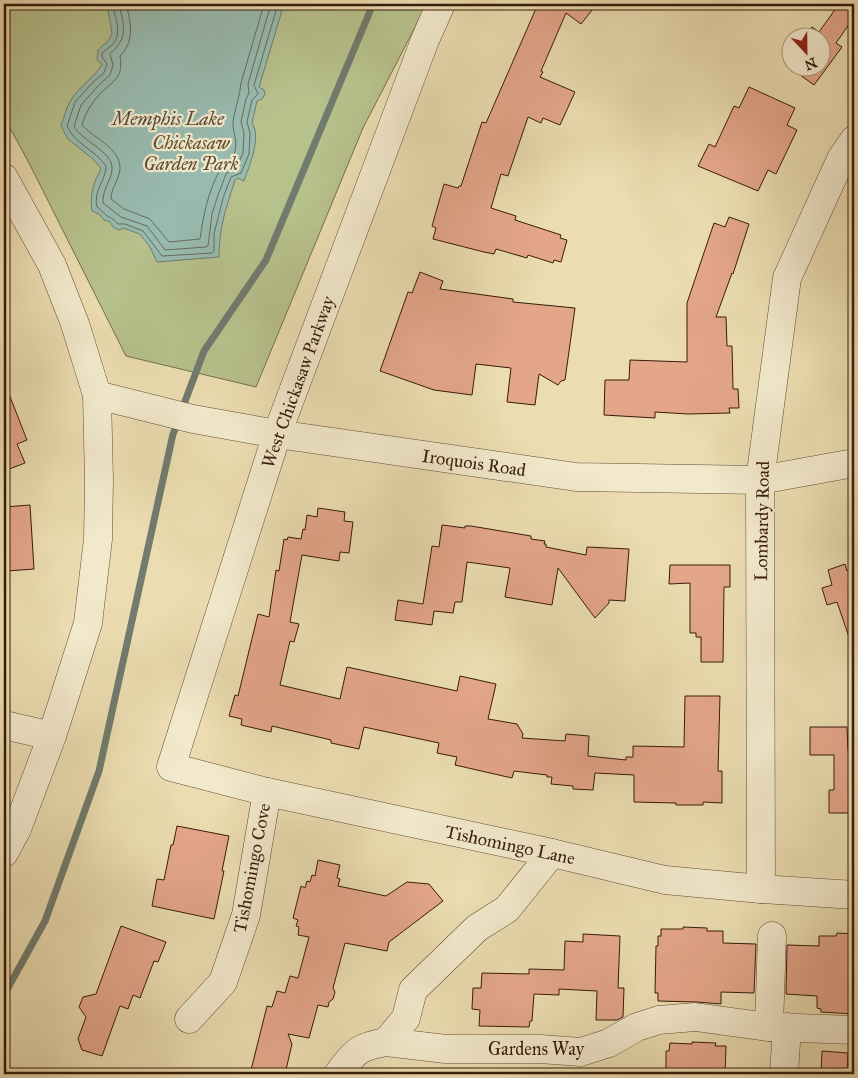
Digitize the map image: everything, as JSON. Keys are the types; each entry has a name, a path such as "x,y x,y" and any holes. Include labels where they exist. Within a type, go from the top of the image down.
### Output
{"street":[{"name":"West Chickasaw Parkway","path":"171,767 277,434 425,40 441,4"},
{"name":"Lombardy Road","path":"760,890 760,480 787,278 841,159 854,140"},
{"path":"4,178 52,265 75,324 97,395 99,480 98,539 88,623 52,736 17,829 4,853"},
{"name":"Iroquois Road","path":"97,395 193,419 277,434 576,477 760,480 854,463"},
{"path":"4,725 52,736"},
{"name":"Tishomingo Lane","path":"171,767 267,792 552,853 665,880 760,890 854,895"},
{"name":"Tishomingo Cove","path":"189,1019 223,982 238,940 246,915 267,792"},
{"path":"338,1074 350,1056 368,1045 386,1042 406,1018 413,990 478,928 507,909 552,853"},
{"path":"772,936 778,1027 784,1074"},
{"name":"Gardens Way","path":"386,1042 446,1049 540,1049 581,1052 609,1043 637,1027 659,1020 696,1017 778,1027 854,1030"}],"green space":[{"name":"Chickasaw Garden Park","path":"4,4 427,4 363,128 256,387 126,356 4,117"}],"water":[{"name":"Memphis Lake","path":"107,4 283,4 259,87 264,90 265,94 262,99 257,101 252,123 256,136 254,152 244,181 238,178 235,180 222,227 219,257 157,262 150,247 140,234 123,228 120,230 114,228 110,222 92,211 92,191 101,168 68,139 61,126 71,100 102,64 97,60 98,50 109,40 112,33"}],"building":[{"path":"538,4 597,4 581,24 566,13 540,77 575,92 560,125 543,118 541,123 528,117 508,176 501,174 491,208 516,216 515,220 561,235 560,238 567,240 561,262 554,260 553,263 528,255 527,258 496,249 494,254 433,239 436,228 432,226 444,184 458,188 461,186 482,122 486,123"},
{"path":"839,4 854,4 854,17 836,43 842,47 830,63 830,28 822,28"},
{"path":"805,78 819,78 814,85"},
{"path":"749,87 795,108 787,125 797,130 776,174 768,170 758,191 698,166 709,144 715,147 734,106 739,108"},
{"path":"729,217 749,224 733,274 716,317 726,317 727,346 732,346 733,389 738,389 739,408 729,408 730,413 688,414 655,412 655,418 604,415 605,380 629,380 630,360 687,362 687,303 714,223 725,227"},
{"path":"420,272 443,281 440,289 513,299 513,302 575,308 565,380 561,381 558,385 539,374 535,405 507,402 511,368 476,364 472,395 434,390 380,371 408,292 412,293"},
{"path":"4,384 27,440 17,444 25,463 4,471"},
{"path":"30,505 34,569 7,571 7,569 4,569 4,507"},
{"path":"318,508 345,512 344,521 353,522 349,553 340,552 339,561 302,555 290,622 299,624 294,642 290,641 280,685 340,699 347,667 457,691 460,676 496,684 488,719 517,724 523,734 522,738 565,741 566,734 589,736 588,756 626,760 626,757 633,757 633,746 684,747 685,696 720,696 718,771 722,771 722,803 703,802 703,805 676,805 676,803 634,802 634,775 595,773 593,790 573,789 573,786 551,784 552,777 547,777 547,775 514,771 512,778 455,765 457,757 437,753 439,743 364,727 359,749 331,743 331,740 272,726 271,732 241,725 242,719 229,716 235,695 238,696 258,614 269,617 276,570 279,571 284,539 287,540 288,537 301,539 303,529 305,530 307,515 317,517"},
{"path":"442,525 465,528 465,526 471,526 531,536 531,539 545,541 546,547 586,555 587,547 629,549 625,601 609,600 609,603 595,618 558,568 552,605 505,597 510,568 467,562 462,602 455,602 453,613 434,611 432,625 395,620 398,600 423,604 432,546 439,547"},
{"path":"845,564 847,571 854,569 854,639 850,640 837,602 827,605 822,588 832,585 828,570"},
{"path":"670,565 730,565 730,587 724,587 723,662 701,662 701,637 696,637 696,633 690,633 690,583 669,584"},
{"path":"810,727 847,727 848,751 854,751 854,813 829,813 829,790 834,790 834,755 810,755"},
{"path":"177,826 229,836 214,919 152,906 157,879 164,880"},
{"path":"318,860 340,865 337,878 340,879 338,886 386,896 407,882 429,884 443,901 389,942 387,951 345,943 333,988 335,992 333,999 329,1002 328,1007 318,1005 309,1038 288,1034 292,1044 285,1074 250,1074 267,1006 272,1007 277,991 285,993 290,976 298,978 309,937 298,935 299,927 296,926 298,920 293,918 301,886 305,888 307,881 310,882 312,875 315,876"},
{"path":"121,926 166,942 158,962 154,961 140,998 133,995 128,1009 120,1006 102,1056 82,1050 78,1039 86,1017 79,1007 83,997 96,994"},
{"path":"683,927 707,928 707,931 723,931 723,943 756,944 754,993 721,992 721,1004 658,1001 658,993 655,993 658,936 661,936 661,929 683,929"},
{"path":"837,933 854,934 854,1014 821,1012 821,1009 817,1008 817,996 786,994 787,945 819,946 819,936 836,936"},
{"path":"583,934 620,936 618,988 624,988 623,1017 617,1020 596,1020 597,991 559,989 559,995 534,994 532,1021 530,1021 529,1027 479,1026 480,1010 472,1009 473,988 481,988 482,973 529,974 529,969 564,970 565,941 583,942"},
{"path":"692,1042 716,1043 715,1046 726,1046 725,1074 666,1074 666,1051 669,1051 670,1043 692,1044"},
{"path":"822,1051 848,1053 847,1074 821,1074"}],"waterway":[{"path":"181,412 204,351 266,260 373,4"},
{"path":"4,995 45,921 99,771 173,434 178,422"}]}
